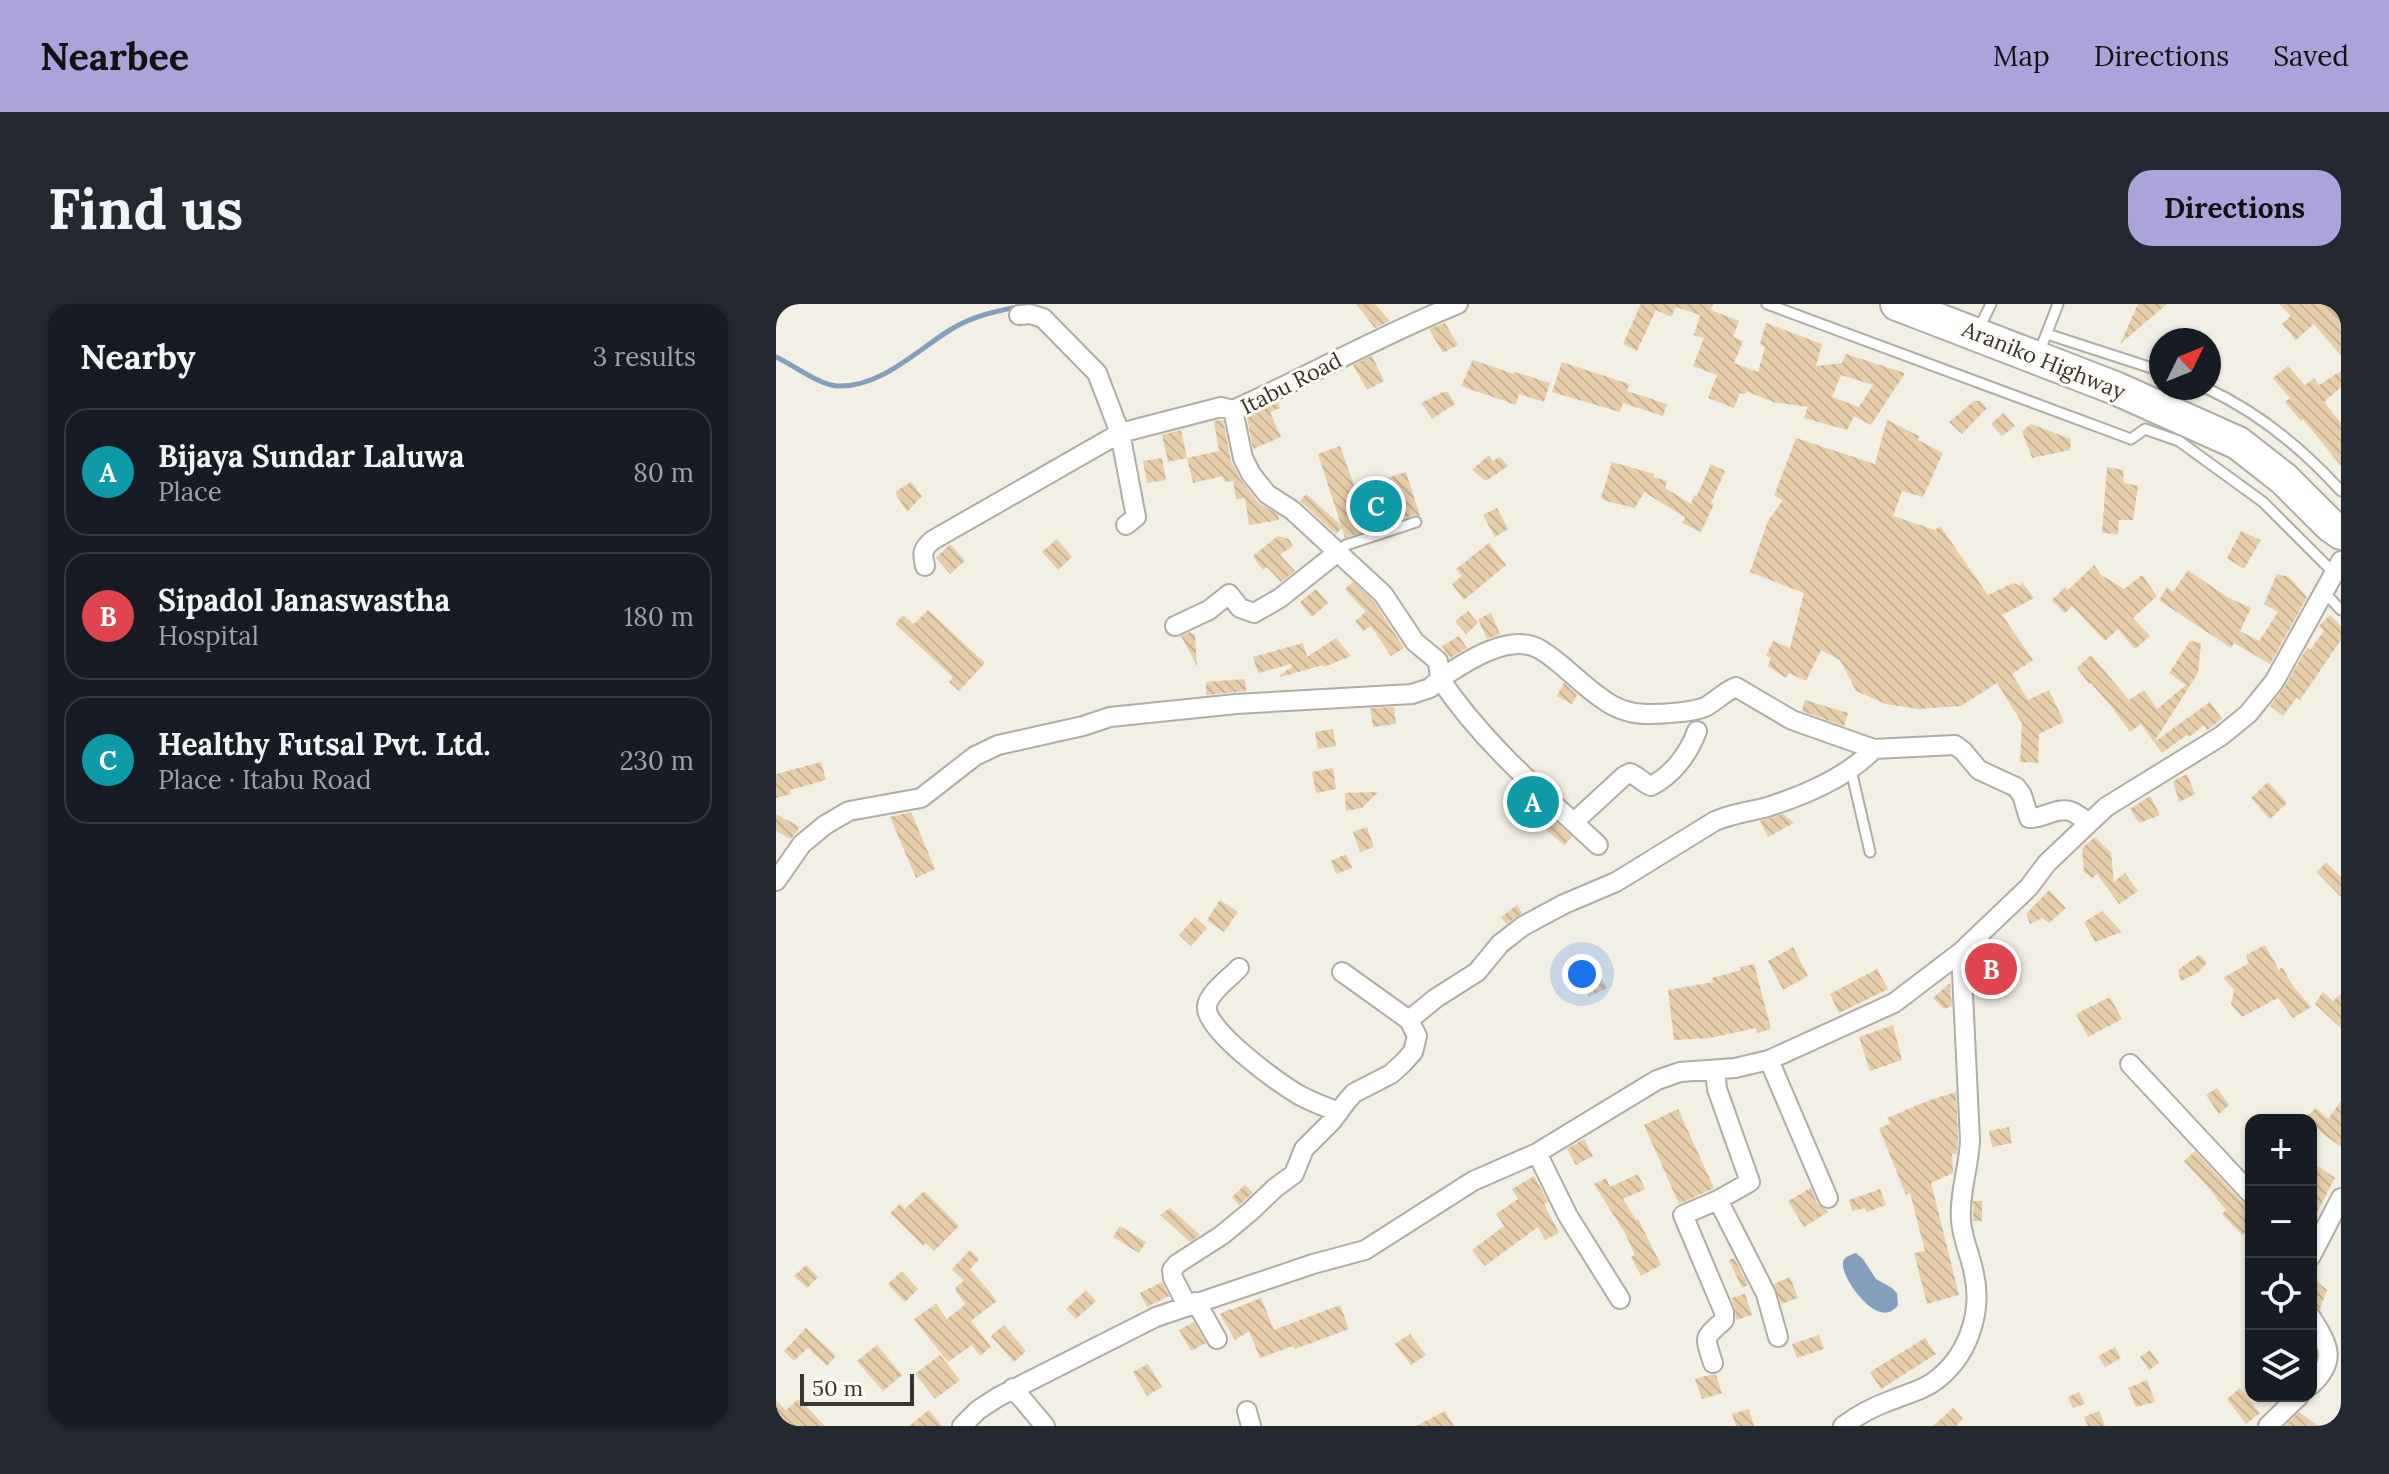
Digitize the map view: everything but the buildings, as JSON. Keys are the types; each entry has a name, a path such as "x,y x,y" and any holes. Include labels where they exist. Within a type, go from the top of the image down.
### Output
{"highway":[{"name":"Araniko Highway","path":"1897,304 1976,333 2042,346 2115,388 2238,443 2284,479 2341,533"}],"street":[{"name":"Itabu Road","path":"1458,304 1418,320 1233,410 1243,458 1267,494 1292,510 1383,594 1415,642 1438,661 1440,679 1471,721 1493,746 1598,845"},
{"path":"1019,315 1043,318 1097,373 1120,433 1136,517 1126,525"},
{"path":"925,566 923,548 933,540 1120,433 1221,407 1233,410"},
{"path":"1175,626 1209,610 1225,587 1240,608 1254,613 1280,598 1338,552"},
{"path":"962,1426 978,1410 1013,1388 1122,1333 1192,1303 1365,1250 1473,1181 1537,1153 1657,1080 1680,1072 1735,1068 1769,1060 1894,1003 1961,952 2029,887 2047,863 2089,822 2123,795 2221,736 2248,714 2274,682 2338,567"},
{"path":"776,881 802,844 825,825 849,811 921,798 975,756 998,745 1110,717 1236,704 1412,694 1430,688 1467,660 1520,643 1539,648 1587,689 1615,708 1647,715 1702,708 1736,687 1792,720 1874,749 1955,745 1979,770 2016,787 2022,795 2029,818 2035,819 2057,810 2071,811 2089,822"},
{"path":"1574,822 1630,773 1645,784 1651,786 1658,783 1682,760 1697,731"},
{"path":"1409,1020 1436,998 1477,972 1500,944 1523,926 1616,882 1715,821 1782,802 1851,770 1874,749"},
{"path":"1843,1426 1872,1409 1933,1382 1955,1362 1976,1316 1976,1284 1961,1219 1970,1140 1961,952"},
{"path":"1239,968 1209,999 1206,1008 1209,1019 1231,1042 1284,1086 1339,1112"},
{"path":"1217,1339 1173,1278 1172,1270 1238,1223 1294,1174 1304,1149 1354,1093 1391,1074 1413,1052 1417,1036 1409,1020 1342,972"},
{"path":"1769,1060 1828,1198"},
{"path":"2130,1064 2245,1188"},
{"path":"1713,1363 1706,1341 1708,1332 1724,1320 1724,1312 1683,1215 1750,1182 1717,1089 1715,1070"},
{"path":"1537,1153 1568,1216 1620,1299"},
{"path":"2317,1239 2341,1198"},
{"path":"1718,1200 1761,1282 1778,1337"},
{"path":"2317,1326 2328,1349 2329,1363 2317,1379"},
{"path":"1013,1388 1045,1426"},
{"path":"2268,1426 2293,1402"}],"lane":[{"path":"1767,304 2131,439 2145,429 2179,441 2263,502 2338,567"},
{"path":"1976,333 1991,304"},
{"path":"2058,304 2042,346 2149,368"},
{"path":"2221,395 2293,443 2341,491"},
{"path":"1338,552 1346,545 1416,522"},
{"path":"2324,592 2341,610"},
{"path":"1851,770 1870,852"}],"water":[{"path":"1856,1253 1876,1279 1897,1293 1898,1305 1890,1312 1872,1308 1849,1281 1843,1262"}],"waterway":[{"path":"776,357 830,385 853,385 883,375 969,320 1031,304"}],"place":[{"name":"Healthy Futsal Pvt. Ltd.","path":"1376,506"},
{"name":"Bijaya Sundar Laluwa","path":"1533,802"},
{"name":"Sipadol Janaswastha","path":"1991,969"}]}
